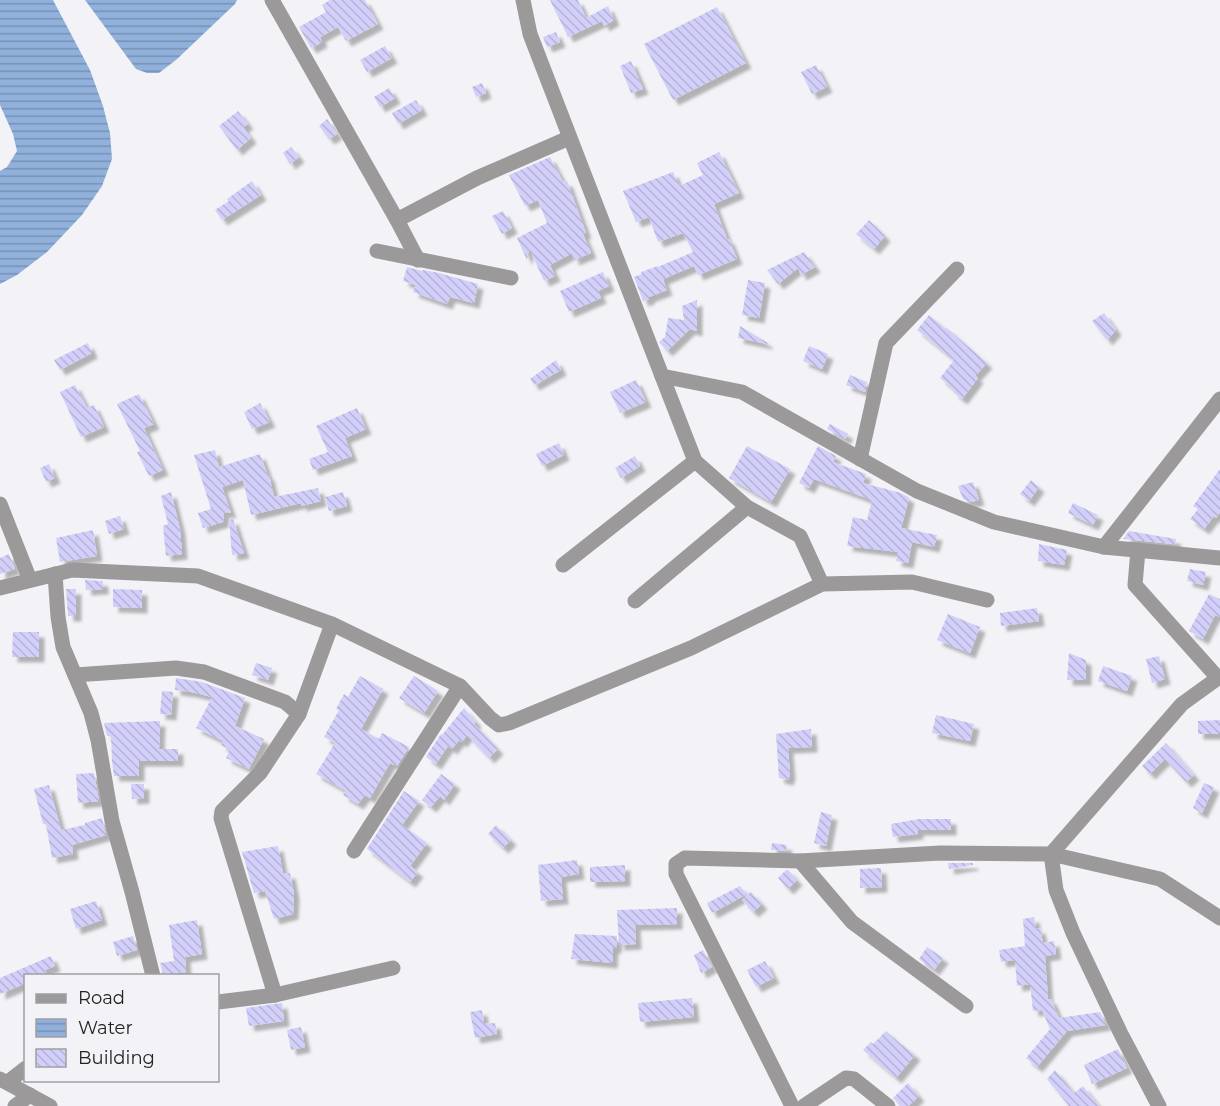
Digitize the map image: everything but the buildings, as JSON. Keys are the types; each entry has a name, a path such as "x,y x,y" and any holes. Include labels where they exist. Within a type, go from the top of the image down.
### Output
{"street":[{"path":"272,0 418,260"},
{"path":"523,0 530,34 695,461 747,507 800,536 822,584"},
{"path":"397,220 477,178 569,138"},
{"path":"377,251 511,278"},
{"path":"860,459 886,343 957,269"},
{"path":"662,376 742,392 917,491 994,522 1104,547 1218,555"},
{"path":"1104,547 1220,399"},
{"path":"563,565 695,461"},
{"path":"0,504 30,580"},
{"path":"635,601 747,507"},
{"path":"1138,550 1135,585 1219,678 1182,704 1051,854 1056,890 1073,933 1121,1035 1159,1106"},
{"path":"0,588 72,570 198,576 333,624 460,686 490,718 499,724 509,723 691,648 822,584 912,582 987,600"},
{"path":"55,574 58,618 63,647 91,713 112,821 153,974"},
{"path":"276,995 221,818 222,810 260,773 299,714 333,624"},
{"path":"75,675 176,668 204,672 285,702 299,714"},
{"path":"354,851 460,686"},
{"path":"792,1106 676,874 676,864 684,858 800,861 940,853 1051,854 1160,879 1220,918"},
{"path":"800,861 852,922 966,1006"},
{"path":"219,1002 276,995 393,968"},
{"path":"4,1080 24,1069"},
{"path":"804,1106 846,1078 854,1079 888,1106"},
{"path":"4,1080 50,1106"},
{"path":"15,1106 30,1095"}],"water":[{"path":"0,0 53,0 90,70 110,133 112,159 102,186 82,215 47,252 17,275 0,284 0,171 7,167 17,151 13,134 0,105"},
{"path":"85,0 237,0 176,60 159,73 147,73 136,69"}]}
